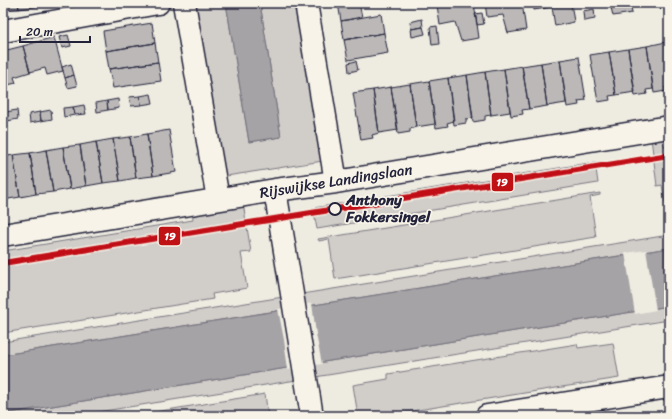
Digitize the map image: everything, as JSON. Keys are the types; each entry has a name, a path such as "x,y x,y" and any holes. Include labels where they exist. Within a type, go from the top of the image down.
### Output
{"street":[{"path":"3,31 158,3"},
{"path":"184,3 218,199"},
{"path":"306,3 336,182"},
{"name":"Rijswijkse Landingslaan","path":"3,235 669,127"},
{"path":"275,190 311,411"},
{"path":"487,416 669,387"}],"shaded area":[{"path":"192,3 226,3 249,142 281,137 260,3 297,3 323,161 220,177"},
{"path":"226,3 260,3 281,137 249,142"},
{"path":"662,136 664,146 669,145 669,220 662,185 657,186 651,138"},
{"path":"595,162 598,183 317,229 313,208"},
{"path":"600,193 600,195 590,197 596,237 335,279 329,239 319,241 318,239"},
{"path":"243,203 251,252 241,253 247,288 212,294 213,299 3,333 3,251 193,220 192,212"},
{"path":"669,235 669,248 3,355 3,342"},
{"path":"669,248 669,306 3,414 3,355"},
{"path":"669,306 669,320 73,416 3,416 3,414"},
{"path":"613,343 619,378 380,416 358,416 353,385 388,379 388,374 577,344 578,348"},
{"path":"265,394 268,416 130,416"}],"pier":[{"path":"646,250 656,310 635,314 625,253"},
{"path":"312,303 322,364 288,370 278,309"}],"building":[{"path":"3,3 18,3 19,9 3,10"},
{"path":"18,3 63,3 19,9"},
{"path":"338,3 359,3 362,17 341,21"},
{"path":"447,3 474,3 479,38 461,41 455,22 440,25 437,5"},
{"path":"485,3 522,3 526,30 508,33 503,15 487,17"},
{"path":"533,3 571,3 574,22 555,26 552,7 534,10"},
{"path":"610,3 630,3 632,13 613,16"},
{"path":"659,3 669,3 669,7 660,9"},
{"path":"594,9 595,19 584,21 583,11"},
{"path":"482,13 484,24 477,25 475,14"},
{"path":"381,14 384,33 344,40 341,21"},
{"path":"422,19 423,27 411,29 410,22"},
{"path":"152,23 155,43 106,51 103,31"},
{"path":"437,26 439,44 432,45 430,27"},
{"path":"423,27 425,34 412,37 411,29"},
{"path":"384,33 388,53 348,60 344,40"},
{"path":"68,35 71,46 62,48 59,37"},
{"path":"54,37 63,71 47,75 45,68 30,72 23,46"},
{"path":"666,42 669,42 669,66"},
{"path":"666,42 669,66 669,87 665,87 666,91 654,93 647,46"},
{"path":"155,43 158,62 109,69 106,51"},
{"path":"23,46 30,72 14,77 16,83 3,86 3,51"},
{"path":"647,46 653,89 646,90 647,94 635,96 628,49"},
{"path":"628,49 635,92 616,95 609,52"},
{"path":"609,52 616,95 609,96 610,100 598,102 590,55"},
{"path":"579,57 586,100 578,101 579,105 567,107 560,60"},
{"path":"560,60 566,103 547,106 541,63"},
{"path":"356,61 358,70 349,72 348,63"},
{"path":"158,62 161,81 113,88 109,69"},
{"path":"541,63 547,106 529,109 522,66"},
{"path":"71,64 74,75 65,78 62,67"},
{"path":"522,66 529,109 522,110 523,114 511,116 504,69"},
{"path":"504,69 510,112 491,115 485,72"},
{"path":"485,72 491,115 485,116 485,120 473,122 467,75"},
{"path":"74,75 77,86 68,88 65,78"},
{"path":"467,75 473,118 466,119 466,123 454,125 448,78"},
{"path":"448,78 454,121 447,123 448,126 436,128 429,81"},
{"path":"429,81 435,124 416,127 410,84"},
{"path":"410,84 416,127 410,129 410,132 398,134 391,87"},
{"path":"391,87 398,130 379,133 373,90"},
{"path":"373,90 379,133 372,135 373,138 361,140 353,93"},
{"path":"151,94 153,103 141,105 140,96"},
{"path":"140,96 141,105 131,106 129,97"},
{"path":"118,99 119,108 108,110 107,101"},
{"path":"107,101 108,110 97,112 96,103"},
{"path":"84,105 86,114 75,115 73,107"},
{"path":"73,107 75,115 64,117 63,108"},
{"path":"17,110 18,119 7,121 6,112"},
{"path":"51,110 52,119 41,121 40,112"},
{"path":"6,112 7,121 3,122 3,113"},
{"path":"40,112 41,121 30,123 29,114"},
{"path":"169,130 176,172 153,176 147,134"},
{"path":"147,134 153,176 136,178 130,137"},
{"path":"130,137 136,178 120,181 113,139"},
{"path":"113,139 120,181 103,183 96,142"},
{"path":"96,142 103,183 86,186 80,145"},
{"path":"80,145 86,186 70,189 63,147"},
{"path":"63,147 70,189 53,192 46,150"},
{"path":"46,150 53,192 36,194 30,153"},
{"path":"30,153 36,194 20,197 13,155"},
{"path":"13,155 20,197 3,200 3,157"}],"transit line":[{"name":"19","path":"3,263 669,155"}],"place":[{"name":"Anthony Fokkersingel","path":"335,209"}]}
